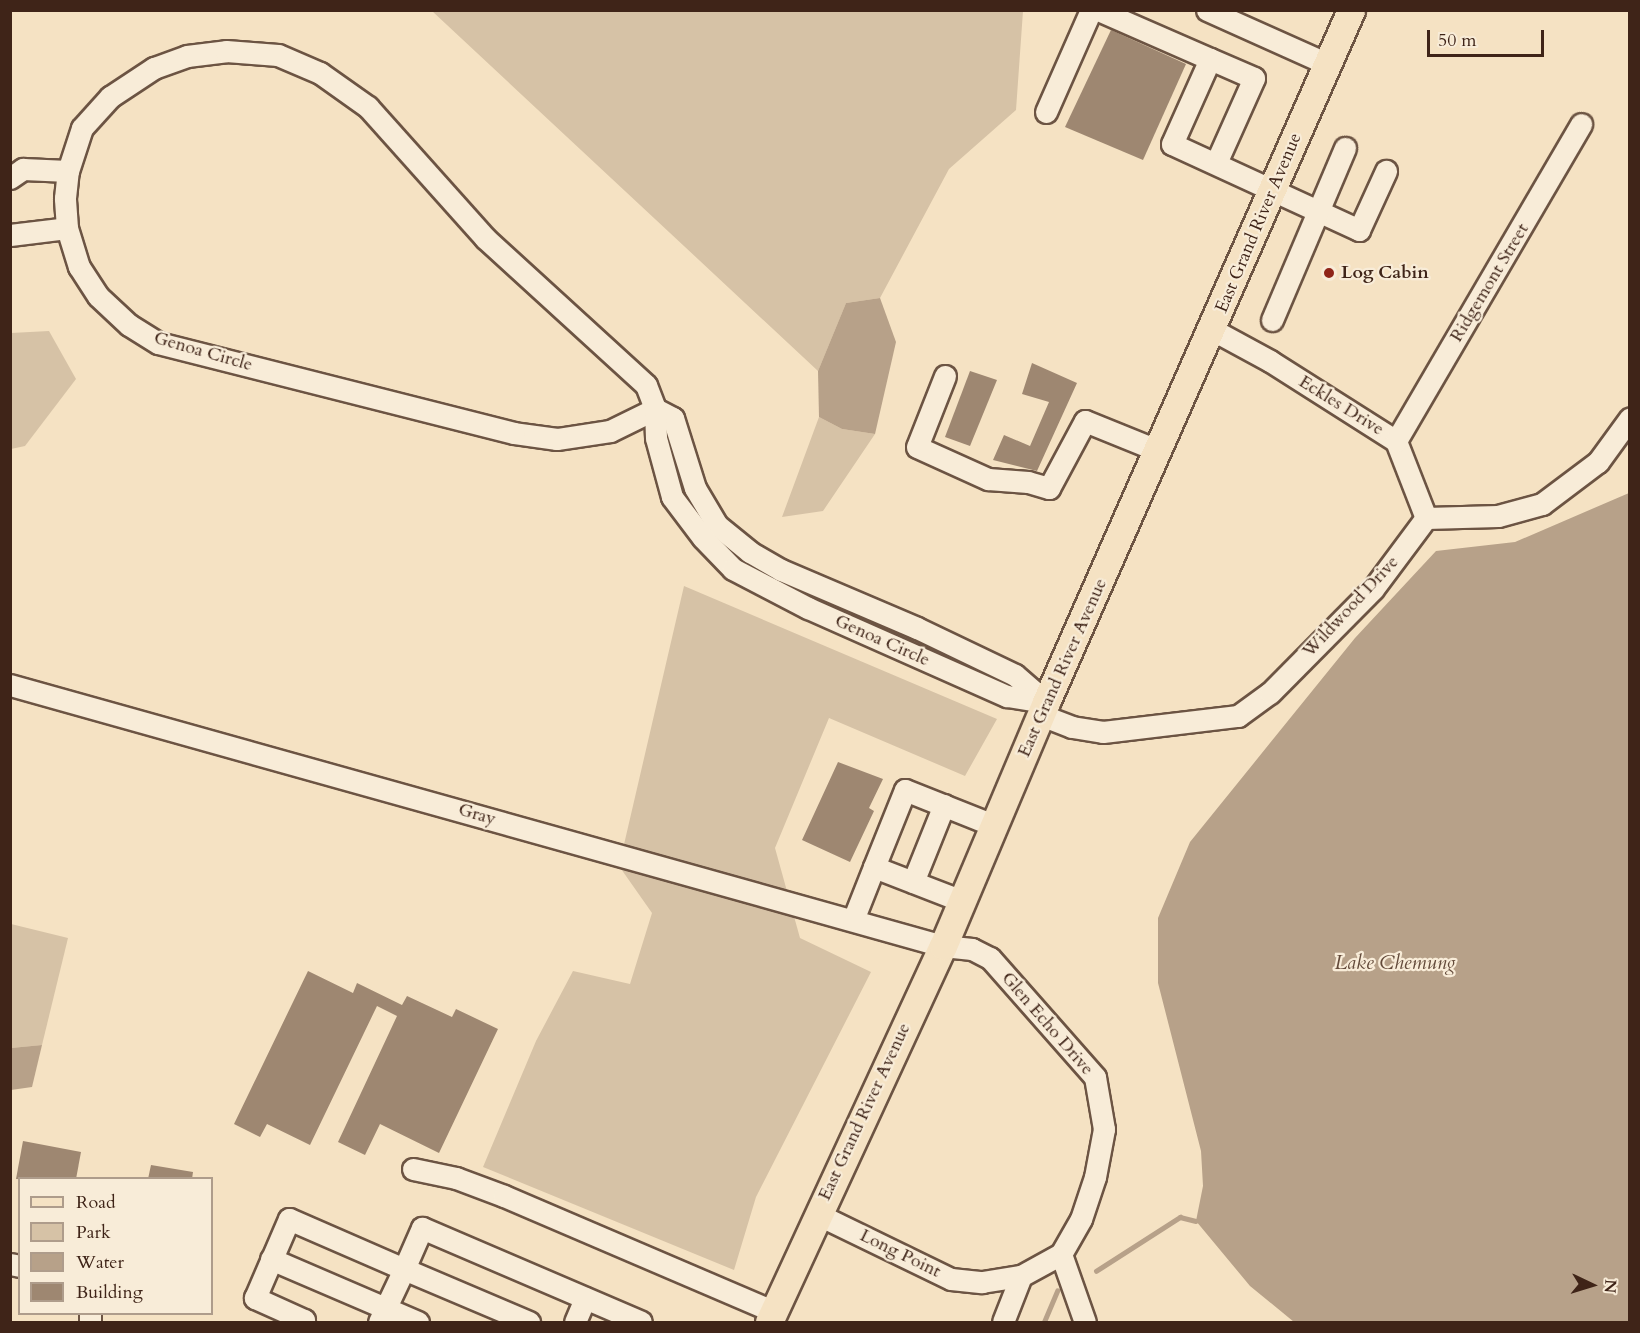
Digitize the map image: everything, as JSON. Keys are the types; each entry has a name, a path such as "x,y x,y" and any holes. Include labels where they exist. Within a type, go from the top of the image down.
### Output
{"main road":[{"name":"East Grand River Avenue","path":"772,1317 817,1214 943,946 1043,708 1213,330 1351,10"}],"street":[{"path":"1046,112 1090,10"},
{"path":"1098,10 1254,78 1216,163"},
{"path":"1207,10 1328,64"},
{"name":"Genoa Circle","path":"655,409 610,431 557,439 514,433 159,343 129,325 98,296 79,267 67,228 68,171 82,128 110,97 154,68 187,56 226,51 278,55 320,73 368,107 485,238 646,385 655,409 673,418 710,532 733,569 808,608 1007,696 1043,708"},
{"path":"1210,58 1172,144 1359,230 1386,171"},
{"name":"Ridgemont Street","path":"1396,441 1581,124"},
{"path":"1272,320 1345,148"},
{"path":"10,178 23,169 68,171"},
{"path":"10,235 67,228"},
{"name":"Eckles Drive","path":"1213,330 1270,361 1396,441 1426,518"},
{"path":"945,376 917,447 988,479 1028,482 1049,488 1085,421 1159,451"},
{"path":"1426,518 1498,516 1542,504 1598,462 1629,418"},
{"name":"Wildwood Drive","path":"1043,708 1071,727 1103,732 1238,716 1270,693 1373,589 1426,518"},
{"name":"Genoa Circle","path":"710,532 771,564 1015,675 1043,708"},
{"path":"808,608 820,586"},
{"path":"956,674 966,651"},
{"name":"Gray","path":"10,685 943,946"},
{"path":"853,920 905,790 993,825"},
{"path":"913,882 944,805"},
{"path":"874,867 962,901"},
{"name":"Glen Echo Drive","path":"943,946 972,949 990,958 1095,1077 1104,1129 1095,1177 1081,1219 1061,1254"},
{"path":"413,1169 456,1178 504,1196 772,1317"},
{"name":"Long Point","path":"817,1214 951,1279 982,1282 1021,1276"},
{"path":"306,1322 255,1298 289,1219 529,1323"},
{"path":"383,1316 422,1228 641,1323"},
{"path":"1003,1323 1021,1276 1061,1254 1085,1323"},
{"path":"271,1259 383,1316 418,1323"},
{"path":"575,1323 585,1298"}],"green space":[{"path":"432,11 1023,11 1016,110 949,169 880,298 846,303 818,371"},
{"path":"49,331 76,379 25,446 11,449 11,333"},
{"path":"819,417 842,429 875,434 823,511 782,517"},
{"path":"684,586 997,719 965,776 829,718 775,848 800,938 871,972 756,1197 734,1270 483,1167 536,1041 573,971 630,984 652,913 619,866"},
{"path":"11,924 68,938 42,1045 11,1048"}],"water":[{"path":"880,298 896,342 875,434 842,429 819,417 818,371 846,303"},
{"name":"Lake Chemung","path":"1629,493 1629,1322 1294,1322 1250,1286 1196,1221 1203,1186 1201,1151 1158,983 1158,918 1190,842 1355,638 1436,551 1515,542"},
{"path":"42,1045 32,1087 11,1090 11,1048"}],"building":[{"path":"1111,30 1186,64 1143,160 1065,127"},
{"path":"1032,363 1077,383 1037,471 993,460 1004,435 1030,446 1049,402 1022,394"},
{"path":"970,371 997,380 970,446 945,437"},
{"path":"838,762 883,779 869,808 874,811 850,862 802,840"},
{"path":"308,971 353,993 357,983 402,1005 407,996 452,1017 456,1009 498,1029 439,1153 380,1124 365,1155 338,1142 397,1016 377,1006 310,1145 267,1124 260,1137 234,1124"},
{"path":"23,1141 81,1152 76,1177 18,1177 16,1179"},
{"path":"151,1165 193,1172 192,1177 148,1177"}],"waterway":[{"path":"1096,1271 1180,1217 1196,1221"},
{"path":"1044,1322 1057,1291"}],"place":[{"name":"Log Cabin","path":"1329,273"}]}
